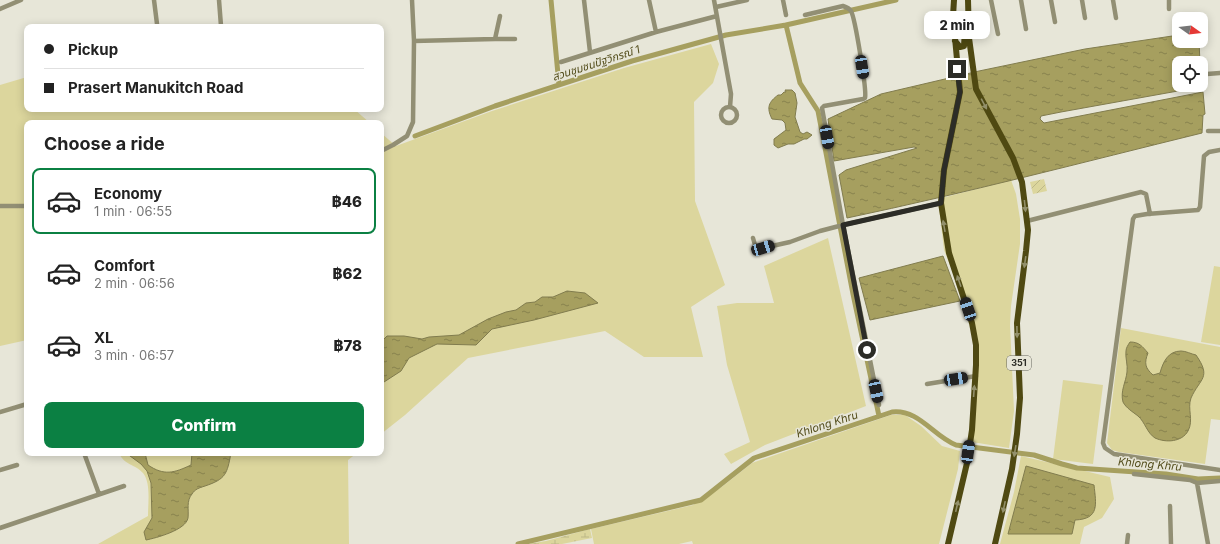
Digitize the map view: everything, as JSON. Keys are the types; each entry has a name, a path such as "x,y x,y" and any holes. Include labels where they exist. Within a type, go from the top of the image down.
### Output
{"main road":[{"path":"948,544 967,464 972,430 976,376 976,345 972,323 949,253 941,201 944,170 960,92 953,16 954,0"},
{"path":"955,41 960,47 964,46 964,0"},
{"name":"351","path":"968,0 969,38 976,89 1013,158 1022,182 1028,230 1017,323 1020,391 1018,434 1012,469 995,544"}],"street":[{"path":"0,9 22,0"},
{"path":"154,0 157,24"},
{"path":"219,0 221,24"},
{"path":"384,150 407,136 414,122 414,41 412,0"},
{"path":"584,0 590,52"},
{"path":"650,0 656,32"},
{"path":"714,0 731,94 730,107"},
{"path":"716,7 747,0"},
{"path":"783,0 786,15"},
{"path":"991,0 998,34"},
{"path":"1021,0 1026,29"},
{"path":"1051,0 1054,22"},
{"path":"1082,0 1085,18"},
{"path":"1113,0 1116,18"},
{"path":"1168,0 1169,8"},
{"path":"805,15 843,6 850,10 857,38 865,98 824,106 822,108 840,225 879,405"},
{"path":"495,39 500,16"},
{"path":"561,62 656,32 717,16"},
{"path":"414,41 515,39"},
{"path":"1208,74 1220,73"},
{"path":"1208,131 1220,131"},
{"path":"1220,150 1209,152 1204,156 1200,209 1197,211 1135,216 1133,219 1103,445 1114,454 1220,470"},
{"path":"1027,221 1141,192 1146,194 1150,214"},
{"path":"753,238 756,245 763,248 790,242 840,225 941,201"},
{"path":"0,206 24,206"},
{"path":"927,384 976,376"},
{"path":"0,412 24,405"},
{"path":"85,456 99,494"},
{"path":"0,470 16,465"},
{"path":"1134,474 1190,480 1197,483 1220,481"},
{"path":"1197,483 1208,544"},
{"path":"0,528 124,486"},
{"path":"1170,506 1171,544"},
{"path":"1127,544 1128,535"}],"green space":[{"path":"711,44 719,64 713,83 694,102 695,201 725,285 691,307 703,357 644,357 605,331 468,358 405,415 384,432 384,136 396,146 492,111 624,68"},
{"path":"24,78 24,112 357,112 367,120 24,120 24,341 0,346 0,85"},
{"path":"1044,179 1047,191 1033,194 1030,182"},
{"path":"1011,180 1016,194 1020,219 1020,244 1011,306 1010,325 1014,411 1009,448 972,442 975,328 944,250 938,199"},
{"path":"828,238 866,406 765,445 731,464 724,454 750,442 727,365 717,306 737,303 774,303 764,266"},
{"path":"1214,266 1220,267 1220,345 1201,342"},
{"path":"1121,328 1220,347 1220,420 1211,419 1205,464 1119,452 1112,450 1107,443"},
{"path":"1063,380 1103,385 1093,464 1053,459"},
{"path":"891,415 905,415 921,426 942,446 960,451 958,469 939,544 693,544 692,541 679,544 594,544 591,529 693,505 723,486 752,463"},
{"path":"353,456 348,460 349,544 98,544 148,516 146,477 140,470 121,457"},
{"path":"1021,456 1110,477 1114,499 1102,518 1084,527 1080,544 1000,544 1014,492"},
{"path":"590,529 592,538 562,544 527,544 546,541"}],"water":[{"path":"1172,36 1172,48 1199,48 1200,56 1172,56 1172,92 1041,116 1040,119 1044,123 1203,92 1205,114 1203,115 1202,133 981,188 847,218 839,175 846,170 917,148 914,147 834,161 828,119 881,94 979,71 1085,49"},
{"path":"785,90 792,90 795,93 797,103 795,117 800,132 803,134 807,132 812,135 807,139 794,144 788,144 778,148 774,145 774,139 786,130 785,123 782,120 772,119 769,111 769,105 778,95 786,92"},
{"path":"943,256 960,301 870,320 859,278"},
{"path":"567,291 585,293 598,303 534,320 492,329 476,345 437,344 409,358 401,371 384,382 384,339 387,336 404,336 422,339 429,337 459,335 488,319 516,310 526,303 535,302 542,297 553,297"},
{"path":"1130,342 1140,345 1148,353 1146,365 1148,370 1153,375 1160,373 1169,355 1176,351 1183,351 1196,355 1201,363 1204,373 1203,378 1191,398 1190,427 1182,437 1169,441 1155,438 1140,418 1124,404 1122,398 1127,369 1126,350"},
{"path":"130,456 146,456 148,465 159,471 169,472 191,465 192,456 230,456 227,471 221,478 193,492 188,503 188,518 182,526 170,533 146,540 144,532 152,518 151,483 147,471 141,464"},
{"path":"1026,466 1094,485 1095,509 1089,517 1075,520 1072,534 1008,534"}],"waterway":[{"path":"551,0 559,85"},
{"name":"สวนชุมชนปัฐวิกรณ์ 1","path":"415,136 495,106 632,61 726,35 786,25 896,0"},
{"path":"786,25 800,83 818,111 853,294 879,416"},
{"name":"Khlong Khru","path":"518,544 701,500 754,458 892,412 902,412 918,419 940,436 956,445 1034,455 1077,468 1166,474 1198,479 1220,478"}],"route":[{"path":"867,350 843,225 941,203 944,170 960,92 957,69"}]}
